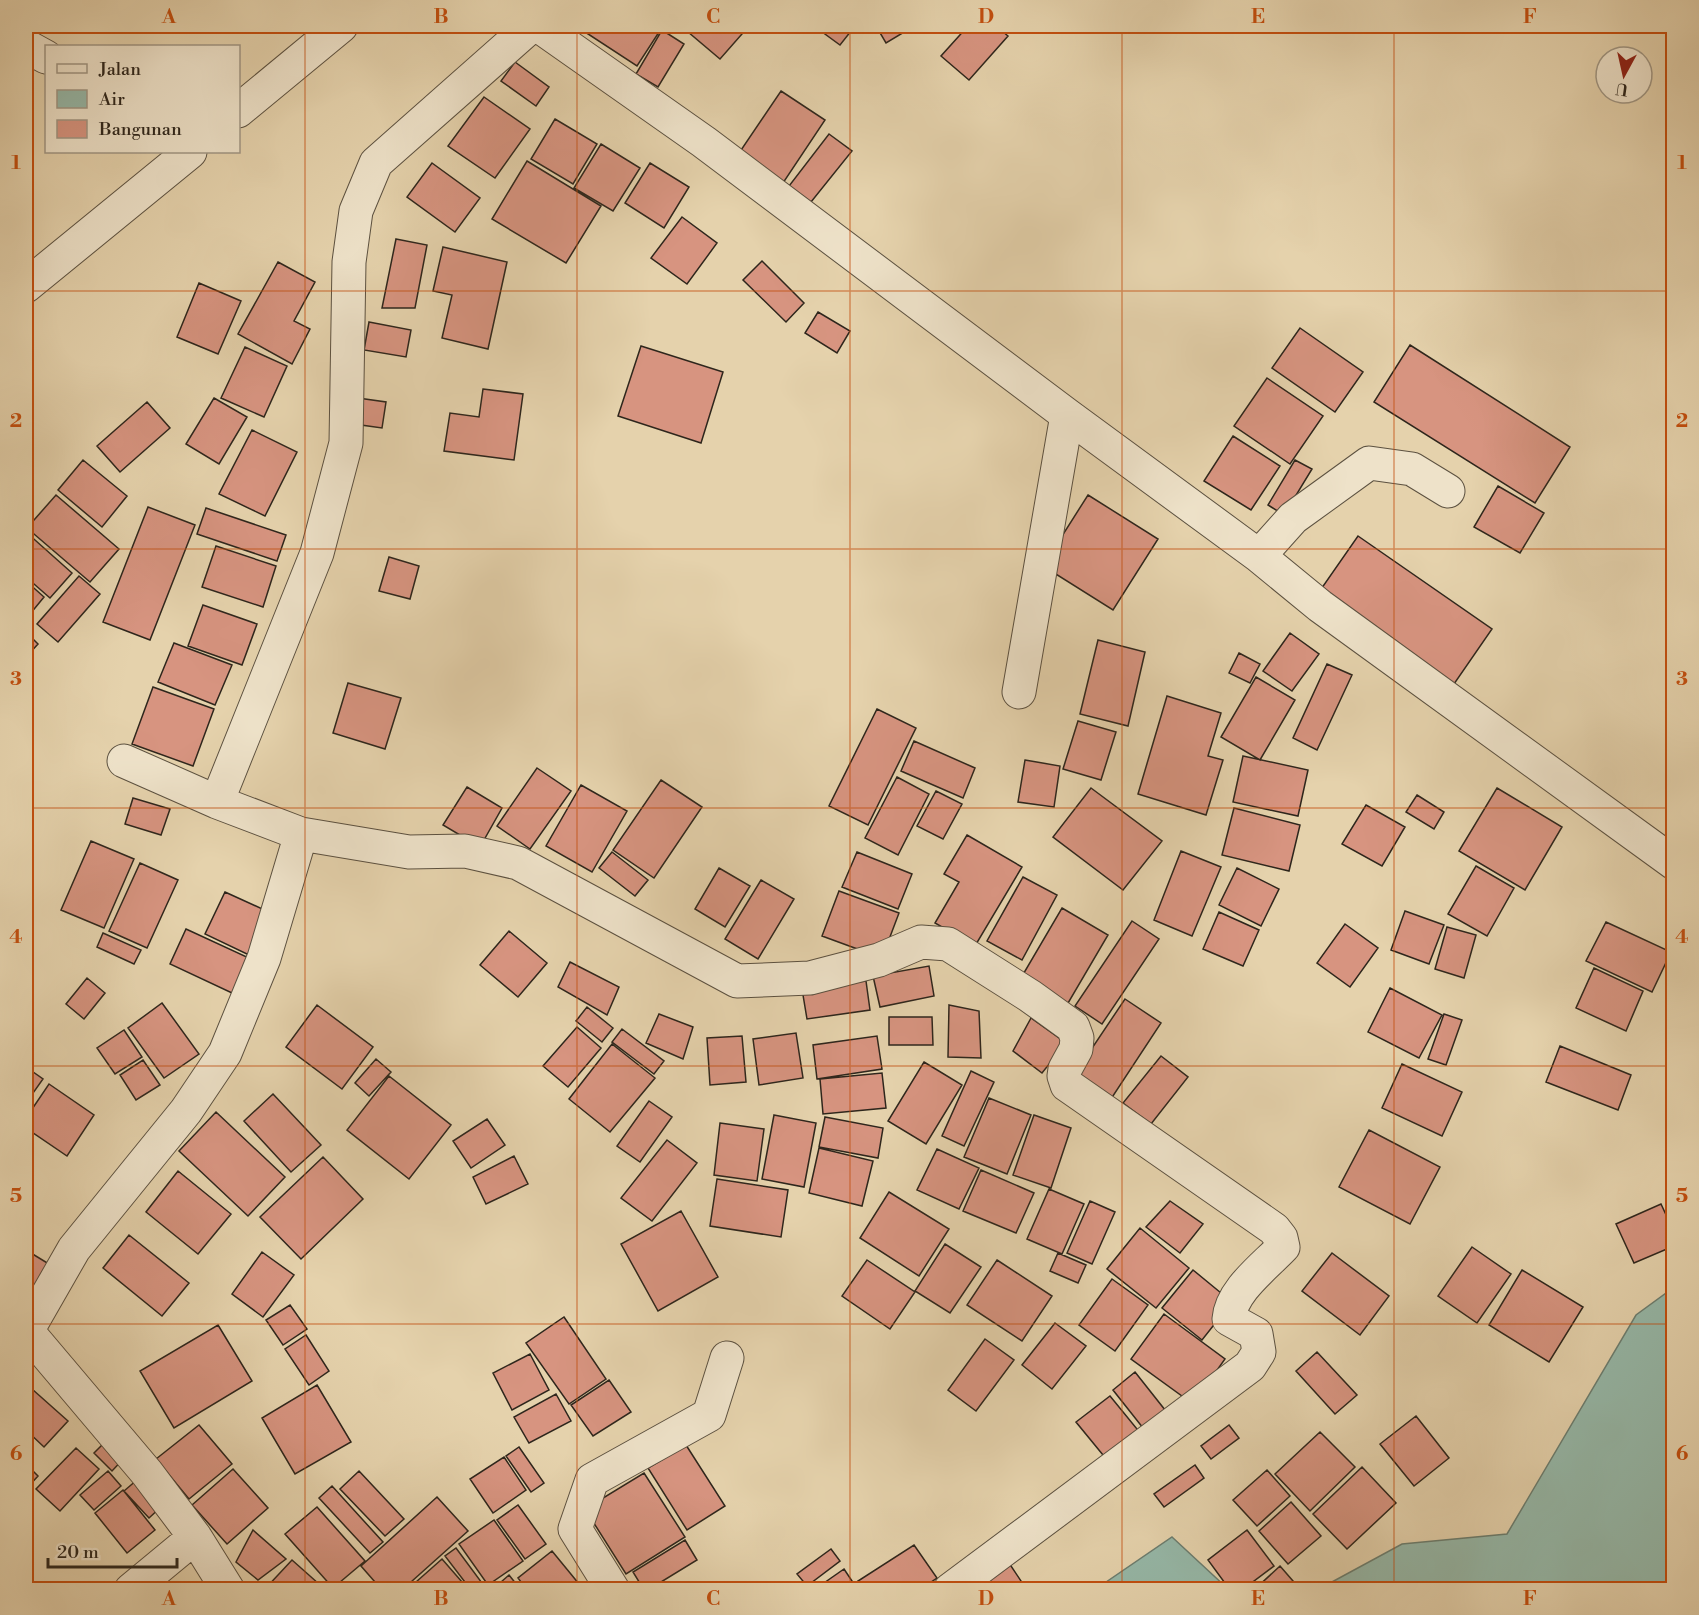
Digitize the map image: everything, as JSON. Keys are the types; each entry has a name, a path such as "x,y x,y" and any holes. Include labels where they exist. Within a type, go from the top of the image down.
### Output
{"street":[{"path":"240,109 337,26"},
{"path":"217,802 317,553 346,443 349,262 356,211 376,163 531,26"},
{"path":"539,26 714,149 1067,415 1259,556 1320,606 1674,863"},
{"path":"26,46 45,56"},
{"path":"26,286 171,157"},
{"path":"1019,692 1067,415"},
{"path":"1259,556 1293,518 1369,463 1412,469 1448,491"},
{"path":"124,761 217,802 301,834 409,852 465,851 518,863 736,981 810,978 879,960 921,942 948,944 1030,996 1072,1027 1077,1038 1076,1049 1065,1069 1064,1076 1067,1085 1275,1229 1281,1238 1283,1247 1234,1298 1230,1309 1229,1319 1256,1334 1259,1352 1250,1366 950,1590"},
{"path":"228,1590 195,1538 147,1473 26,1332 74,1249 186,1111 225,1053 264,957 301,834"},
{"path":"613,1590 575,1529 592,1480 709,1415 727,1358"},
{"path":"131,1590 195,1538"}],"water":[{"path":"1673,1288 1673,1589 1319,1589 1402,1544 1507,1534 1636,1315"},
{"path":"1172,1537 1228,1589 1096,1589"}],"building":[{"path":"589,26 655,26 661,29 637,66 585,32"},
{"path":"681,26 749,26 720,59"},
{"path":"814,26 855,26 840,45"},
{"path":"876,26 910,26 911,28 886,43"},
{"path":"968,26 996,26 1008,36 969,80 941,56"},
{"path":"662,30 684,44 658,87 636,74"},
{"path":"515,62 549,87 536,106 501,81"},
{"path":"781,91 825,120 781,186 737,156"},
{"path":"484,97 530,129 495,178 448,146"},
{"path":"555,119 597,144 573,184 531,159"},
{"path":"829,134 852,151 811,202 789,186"},
{"path":"601,144 640,168 613,211 574,188"},
{"path":"527,161 601,206 566,263 492,219"},
{"path":"432,163 480,198 455,232 407,197"},
{"path":"650,163 689,187 664,228 625,203"},
{"path":"682,217 717,243 687,284 651,258"},
{"path":"396,239 427,245 415,308 382,308"},
{"path":"443,247 507,262 488,349 442,338 452,295 433,291"},
{"path":"762,261 804,303 786,322 743,280"},
{"path":"278,262 315,282 294,321 310,329 292,364 238,334"},
{"path":"199,283 241,301 218,354 177,337"},
{"path":"818,312 850,331 837,353 805,333"},
{"path":"369,322 411,330 406,357 364,350"},
{"path":"1300,328 1363,372 1335,412 1272,368"},
{"path":"1410,345 1570,447 1535,503 1374,402"},
{"path":"641,346 723,372 701,443 618,416"},
{"path":"245,347 287,366 264,417 221,398"},
{"path":"1267,378 1323,416 1290,464 1234,426"},
{"path":"483,389 523,394 514,460 444,451 450,413 479,417"},
{"path":"214,398 247,417 219,464 186,444"},
{"path":"358,398 386,402 382,428 354,424"},
{"path":"147,402 170,428 120,472 97,446"},
{"path":"252,430 297,452 265,516 219,494"},
{"path":"1233,436 1280,466 1251,510 1204,481"},
{"path":"83,460 127,496 102,527 58,490"},
{"path":"1295,460 1312,469 1284,515 1268,505"},
{"path":"1498,486 1544,513 1520,553 1474,527"},
{"path":"56,495 119,549 90,582 27,528"},
{"path":"1088,495 1158,539 1113,610 1043,566"},
{"path":"148,507 195,525 150,640 103,622"},
{"path":"206,508 286,535 277,561 197,534"},
{"path":"26,532 72,573 50,598 26,577"},
{"path":"1358,536 1492,629 1454,684 1319,592"},
{"path":"216,546 276,566 263,607 202,587"},
{"path":"389,557 419,566 410,599 379,591"},
{"path":"79,576 100,594 58,642 37,624"},
{"path":"26,581 44,597 26,619"},
{"path":"203,605 257,624 242,665 188,646"},
{"path":"26,632 38,644 26,657"},
{"path":"1290,633 1319,654 1292,691 1263,671"},
{"path":"1098,640 1145,652 1128,726 1080,714"},
{"path":"174,643 232,665 215,705 158,682"},
{"path":"1239,653 1260,664 1250,683 1229,673"},
{"path":"1327,664 1352,675 1317,750 1293,738"},
{"path":"1256,677 1295,700 1260,760 1221,737"},
{"path":"348,683 401,698 385,749 333,733"},
{"path":"153,687 214,709 193,766 132,744"},
{"path":"1167,696 1221,713 1208,756 1223,760 1206,815 1138,794"},
{"path":"877,709 916,728 868,825 829,806"},
{"path":"1078,721 1116,732 1101,780 1063,769"},
{"path":"914,741 975,768 963,798 901,771"},
{"path":"1243,756 1308,770 1298,816 1233,802"},
{"path":"1025,760 1060,766 1054,807 1018,802"},
{"path":"537,768 571,791 530,849 497,826"},
{"path":"897,777 929,794 898,855 865,838"},
{"path":"661,780 702,807 654,878 613,850"},
{"path":"581,785 627,811 592,872 546,846"},
{"path":"467,787 502,808 480,847 443,825"},
{"path":"1091,788 1162,841 1123,890 1053,837"},
{"path":"1497,788 1562,827 1525,890 1459,851"},
{"path":"936,791 962,804 943,839 917,826"},
{"path":"1417,795 1444,812 1434,829 1406,812"},
{"path":"133,798 170,809 161,835 125,824"},
{"path":"1366,805 1405,827 1382,866 1342,844"},
{"path":"1234,808 1300,825 1289,871 1222,855"},
{"path":"967,835 1022,867 975,946 935,923 959,882 944,874"},
{"path":"91,841 134,859 104,928 61,910"},
{"path":"1181,851 1221,867 1192,936 1154,920"},
{"path":"612,852 648,880 635,896 599,868"},
{"path":"857,852 912,874 898,909 842,887"},
{"path":"140,863 178,880 147,948 109,931"},
{"path":"1476,866 1514,888 1487,936 1448,914"},
{"path":"719,868 750,886 725,927 695,909"},
{"path":"1237,868 1279,889 1261,926 1219,905"},
{"path":"1023,877 1057,895 1022,960 987,941"},
{"path":"761,880 794,899 758,959 725,939"},
{"path":"839,891 899,913 882,958 822,936"},
{"path":"225,892 269,912 249,955 205,934"},
{"path":"1062,908 1108,935 1064,1010 1018,983"},
{"path":"1405,911 1444,925 1429,964 1391,950"},
{"path":"1219,912 1259,930 1243,966 1203,949"},
{"path":"1132,921 1159,939 1102,1024 1075,1006"},
{"path":"1606,922 1671,952 1652,992 1586,961"},
{"path":"1345,924 1378,948 1350,987 1317,963"},
{"path":"1447,927 1476,935 1464,978 1435,969"},
{"path":"186,929 249,958 232,993 170,964"},
{"path":"509,931 547,963 518,997 480,965"},
{"path":"103,933 141,950 134,964 97,947"},
{"path":"570,962 619,987 607,1015 558,987"},
{"path":"929,966 934,996 880,1007 873,976"},
{"path":"1594,968 1643,991 1626,1031 1576,1008"},
{"path":"87,978 105,993 84,1019 66,1004"},
{"path":"866,981 870,1010 807,1019 802,989"},
{"path":"1390,988 1442,1015 1419,1058 1368,1032"},
{"path":"1125,999 1161,1023 1109,1102 1072,1078"},
{"path":"162,1003 199,1054 164,1078 128,1028"},
{"path":"317,1005 373,1047 342,1089 286,1047"},
{"path":"949,1005 979,1011 981,1058 948,1057"},
{"path":"587,1007 613,1028 602,1042 576,1021"},
{"path":"659,1014 693,1027 683,1059 646,1043"},
{"path":"1444,1014 1462,1020 1446,1065 1428,1059"},
{"path":"889,1017 932,1017 933,1045 889,1045"},
{"path":"1031,1018 1066,1043 1042,1073 1013,1051"},
{"path":"577,1027 601,1048 568,1087 543,1066"},
{"path":"622,1029 664,1061 654,1074 612,1042"},
{"path":"124,1030 142,1057 115,1074 97,1048"},
{"path":"796,1033 803,1078 759,1085 753,1039"},
{"path":"742,1036 746,1082 710,1085 707,1038"},
{"path":"877,1036 882,1069 817,1079 813,1045"},
{"path":"612,1044 655,1078 610,1132 569,1099"},
{"path":"1560,1046 1631,1075 1618,1110 1546,1082"},
{"path":"1161,1056 1188,1077 1151,1124 1123,1103"},
{"path":"376,1059 391,1072 369,1096 355,1083"},
{"path":"143,1060 160,1085 136,1100 120,1075"},
{"path":"924,1062 962,1085 926,1144 888,1121"},
{"path":"1402,1064 1462,1092 1442,1136 1382,1108"},
{"path":"26,1067 43,1079 26,1103"},
{"path":"971,1071 994,1082 964,1146 942,1136"},
{"path":"882,1073 886,1108 823,1114 820,1079"},
{"path":"389,1076 451,1125 409,1179 347,1130"},
{"path":"49,1084 94,1115 67,1156 26,1128 26,1118"},
{"path":"273,1094 321,1145 291,1172 244,1121"},
{"path":"989,1098 1031,1115 1007,1174 964,1157"},
{"path":"649,1101 672,1117 640,1162 617,1146"},
{"path":"216,1112 285,1177 248,1216 179,1151"},
{"path":"774,1115 816,1123 804,1187 762,1179"},
{"path":"1034,1115 1071,1128 1051,1188 1013,1175"},
{"path":"825,1117 883,1128 878,1158 819,1147"},
{"path":"487,1119 505,1145 471,1168 453,1141"},
{"path":"720,1123 764,1129 757,1181 714,1175"},
{"path":"1369,1130 1440,1167 1410,1224 1339,1187"},
{"path":"667,1140 697,1163 652,1221 621,1198"},
{"path":"819,1148 873,1161 862,1206 809,1193"},
{"path":"937,1149 979,1168 959,1209 917,1190"},
{"path":"514,1156 528,1184 486,1204 473,1177"},
{"path":"323,1157 363,1199 301,1259 260,1217"},
{"path":"981,1170 1034,1193 1016,1233 963,1211"},
{"path":"178,1171 231,1214 198,1254 146,1212"},
{"path":"717,1179 788,1190 781,1237 710,1226"},
{"path":"26,1187 33,1191 26,1204"},
{"path":"1049,1189 1084,1204 1062,1254 1027,1239"},
{"path":"889,1192 949,1229 919,1276 860,1238"},
{"path":"1090,1201 1115,1212 1092,1264 1067,1253"},
{"path":"1170,1201 1203,1224 1180,1253 1146,1227"},
{"path":"1674,1203 1674,1216 1668,1205"},
{"path":"1661,1204 1674,1232 1674,1246 1634,1263 1616,1224"},
{"path":"681,1211 718,1277 658,1311 621,1244"},
{"path":"1140,1228 1189,1268 1156,1308 1107,1269"},
{"path":"129,1235 189,1283 162,1316 103,1268"},
{"path":"945,1244 981,1267 950,1313 915,1291"},
{"path":"1472,1247 1511,1274 1477,1323 1438,1296"},
{"path":"26,1250 49,1264 34,1287 26,1282"},
{"path":"262,1252 294,1275 263,1317 232,1294"},
{"path":"1058,1253 1086,1265 1078,1283 1050,1271"},
{"path":"1332,1253 1389,1296 1360,1335 1302,1291"},
{"path":"867,1260 915,1292 890,1329 842,1296"},
{"path":"997,1260 1052,1296 1022,1341 967,1305"},
{"path":"1193,1270 1232,1302 1202,1340 1162,1308"},
{"path":"1522,1270 1583,1307 1549,1362 1489,1325"},
{"path":"1112,1279 1148,1305 1115,1351 1079,1325"},
{"path":"26,1286 37,1292 26,1313"},
{"path":"290,1305 307,1329 283,1345 266,1320"},
{"path":"1164,1314 1225,1359 1193,1404 1131,1359"},
{"path":"564,1317 606,1379 569,1404 526,1343"},
{"path":"1055,1323 1086,1346 1052,1389 1022,1365"},
{"path":"218,1325 252,1381 174,1428 140,1371"},
{"path":"306,1335 329,1371 309,1385 285,1349"},
{"path":"985,1339 1014,1360 976,1411 948,1390"},
{"path":"1317,1352 1357,1395 1335,1414 1296,1371"},
{"path":"530,1354 549,1390 512,1410 493,1373"},
{"path":"1135,1372 1169,1415 1147,1433 1113,1390"},
{"path":"609,1380 631,1412 593,1436 571,1405"},
{"path":"317,1385 351,1442 295,1474 262,1418"},
{"path":"32,1389 68,1421 44,1447 26,1430 26,1396"},
{"path":"556,1394 571,1421 529,1443 514,1417"},
{"path":"1110,1396 1146,1440 1112,1466 1076,1422"},
{"path":"1416,1416 1449,1458 1414,1486 1380,1444"},
{"path":"199,1425 232,1464 189,1499 156,1459"},
{"path":"1229,1425 1239,1438 1211,1459 1201,1446"},
{"path":"1320,1432 1355,1467 1310,1511 1275,1474"},
{"path":"109,1438 127,1455 112,1471 94,1453"},
{"path":"686,1445 725,1506 687,1530 648,1468"},
{"path":"519,1447 544,1483 531,1492 506,1456"},
{"path":"76,1448 99,1469 60,1511 36,1489"},
{"path":"504,1457 526,1490 493,1513 470,1479"},
{"path":"26,1464 38,1476 26,1489"},
{"path":"1195,1465 1204,1478 1164,1507 1154,1494"},
{"path":"1362,1467 1396,1503 1347,1549 1313,1514"},
{"path":"233,1469 268,1508 227,1544 192,1505"},
{"path":"1267,1470 1290,1496 1257,1526 1233,1500"},
{"path":"108,1471 121,1486 94,1510 80,1495"},
{"path":"359,1471 404,1519 385,1536 340,1489"},
{"path":"644,1473 685,1537 626,1574 585,1509"},
{"path":"138,1479 162,1506 149,1518 124,1491"},
{"path":"332,1486 383,1542 370,1553 319,1498"},
{"path":"123,1490 155,1530 127,1553 95,1513"},
{"path":"437,1497 468,1531 402,1590 382,1590 361,1566"},
{"path":"1291,1502 1321,1536 1288,1564 1259,1531"},
{"path":"518,1505 546,1544 525,1559 497,1520"},
{"path":"317,1507 365,1561 333,1588 285,1534"},
{"path":"494,1520 523,1561 488,1585 459,1544"},
{"path":"253,1530 286,1559 258,1580 236,1562"},
{"path":"1247,1530 1274,1566 1242,1590 1230,1590 1208,1560"},
{"path":"685,1540 697,1560 648,1590 644,1590 633,1572"},
{"path":"914,1545 937,1578 919,1590 864,1590 858,1581"},
{"path":"456,1548 482,1583 473,1590 445,1556"},
{"path":"831,1549 840,1561 807,1586 797,1574"},
{"path":"552,1551 584,1590 527,1590 518,1578"},
{"path":"442,1559 469,1590 407,1590"},
{"path":"292,1560 319,1584 314,1590 264,1590"},
{"path":"1009,1563 1027,1590 969,1590"},
{"path":"1280,1566 1293,1581 1284,1590 1254,1590"},
{"path":"844,1569 858,1590 814,1590"},
{"path":"509,1575 521,1590 492,1590"}]}
